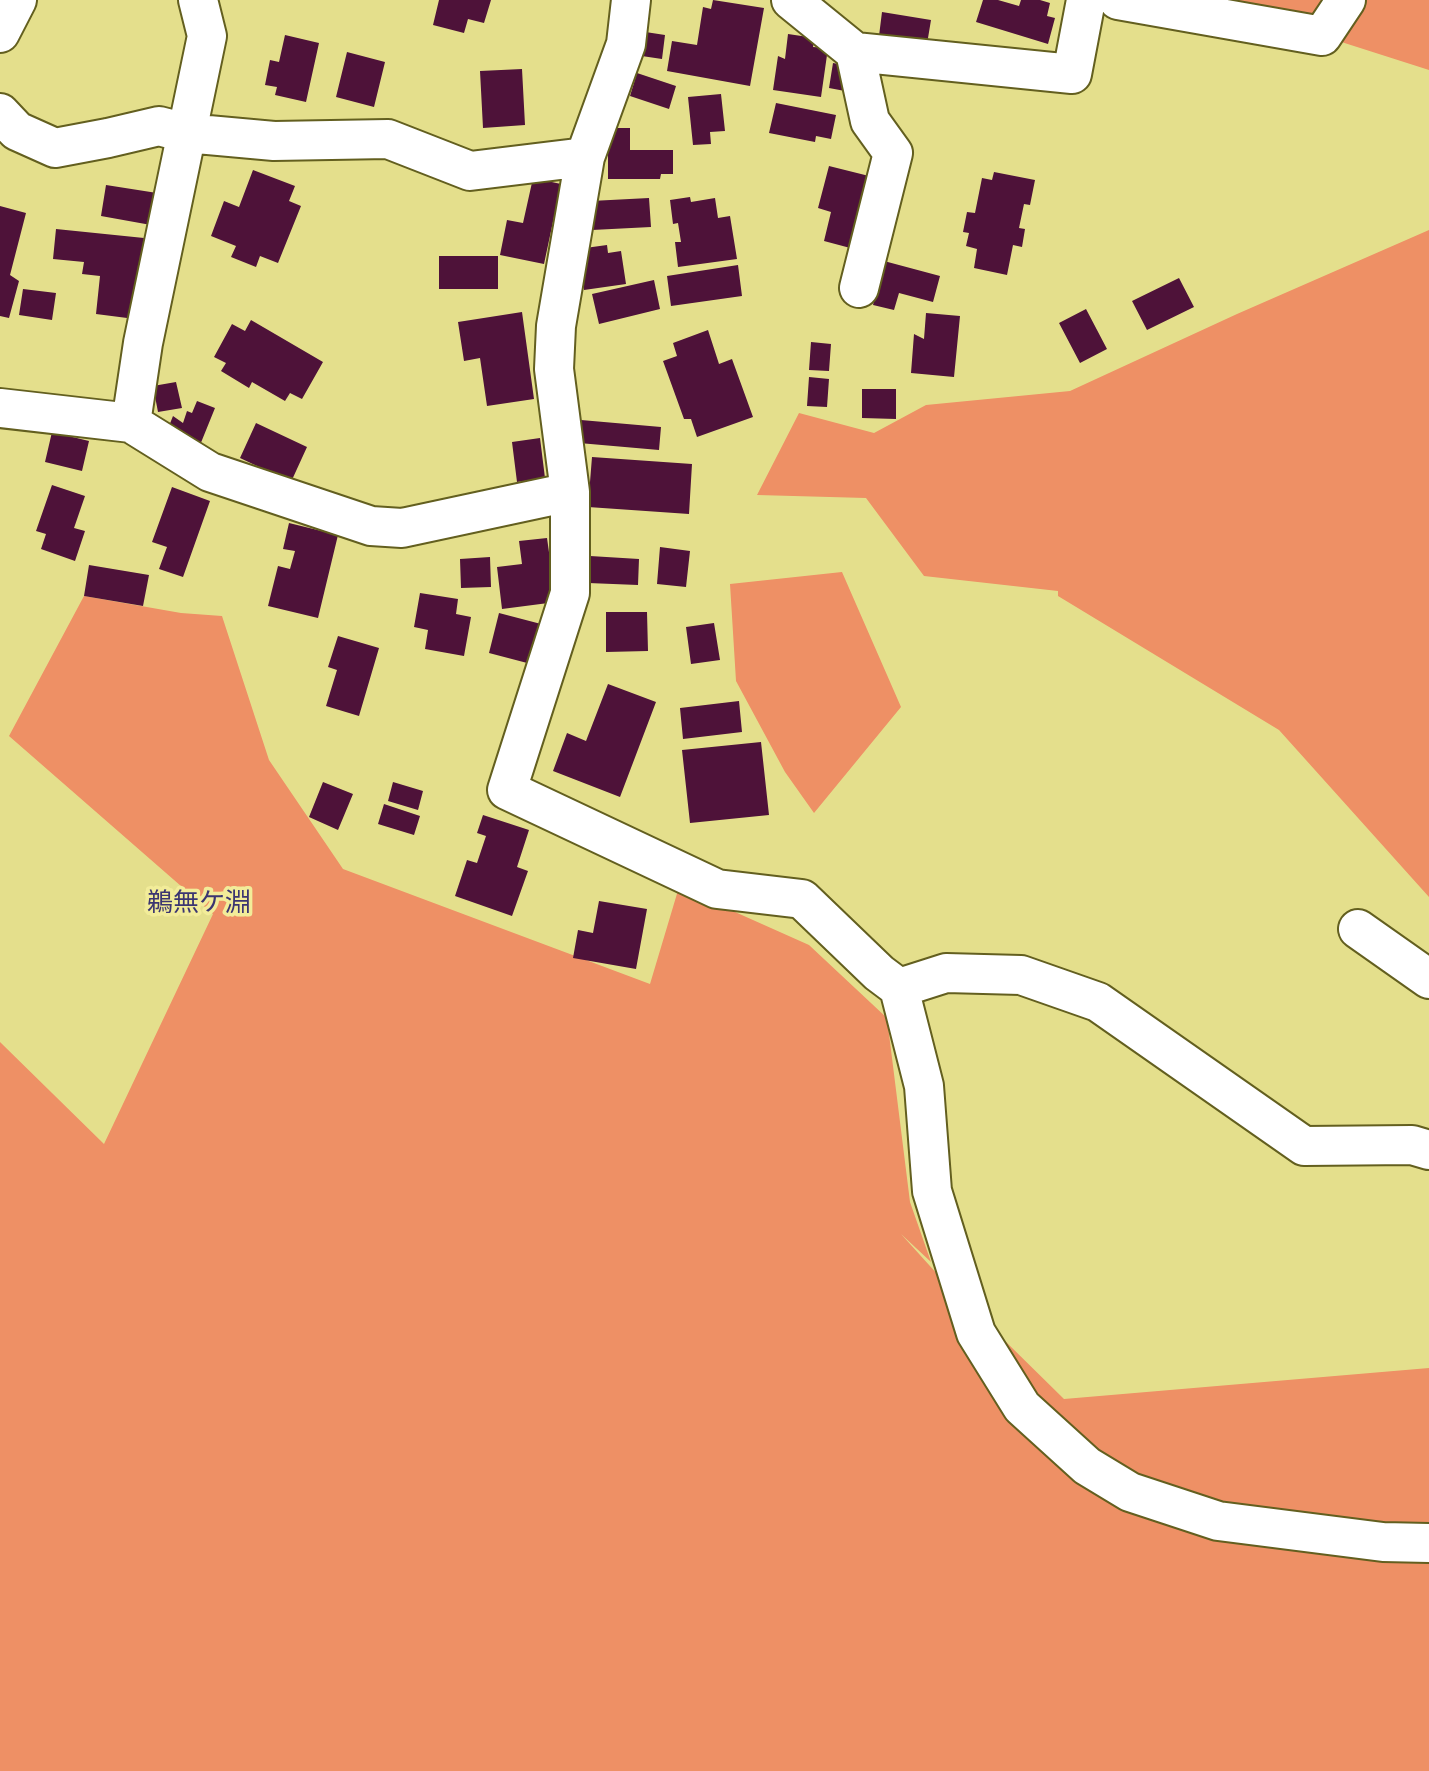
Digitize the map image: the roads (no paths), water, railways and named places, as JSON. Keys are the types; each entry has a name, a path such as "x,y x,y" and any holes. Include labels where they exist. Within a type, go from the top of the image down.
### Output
{"street":[{"path":"0,33 17,0"},
{"path":"131,423 144,343 207,36 198,0"},
{"path":"631,0 626,44 585,157 556,326 554,369 570,492 570,593 508,790 717,889 802,899 898,988 924,1086 932,1191 976,1333 1022,1408 1087,1466 1130,1492 1218,1521 1383,1542 1429,1544"},
{"path":"791,0 855,52 1072,74 1086,0"},
{"path":"1118,0 1322,36 1346,0"},
{"path":"855,52 870,121 892,153 859,288"},
{"path":"0,113 17,131 55,148 159,126 186,132 274,141 388,139 470,171 585,157"},
{"path":"0,408 131,423 210,472 371,526 402,528 570,492"},
{"path":"1358,929 1429,979"},
{"path":"898,988 946,973 1021,975 1098,1002 1304,1146 1412,1145 1429,1150"}],"district":[{"name":"鵜無ケ淵","path":"199,904"}]}
